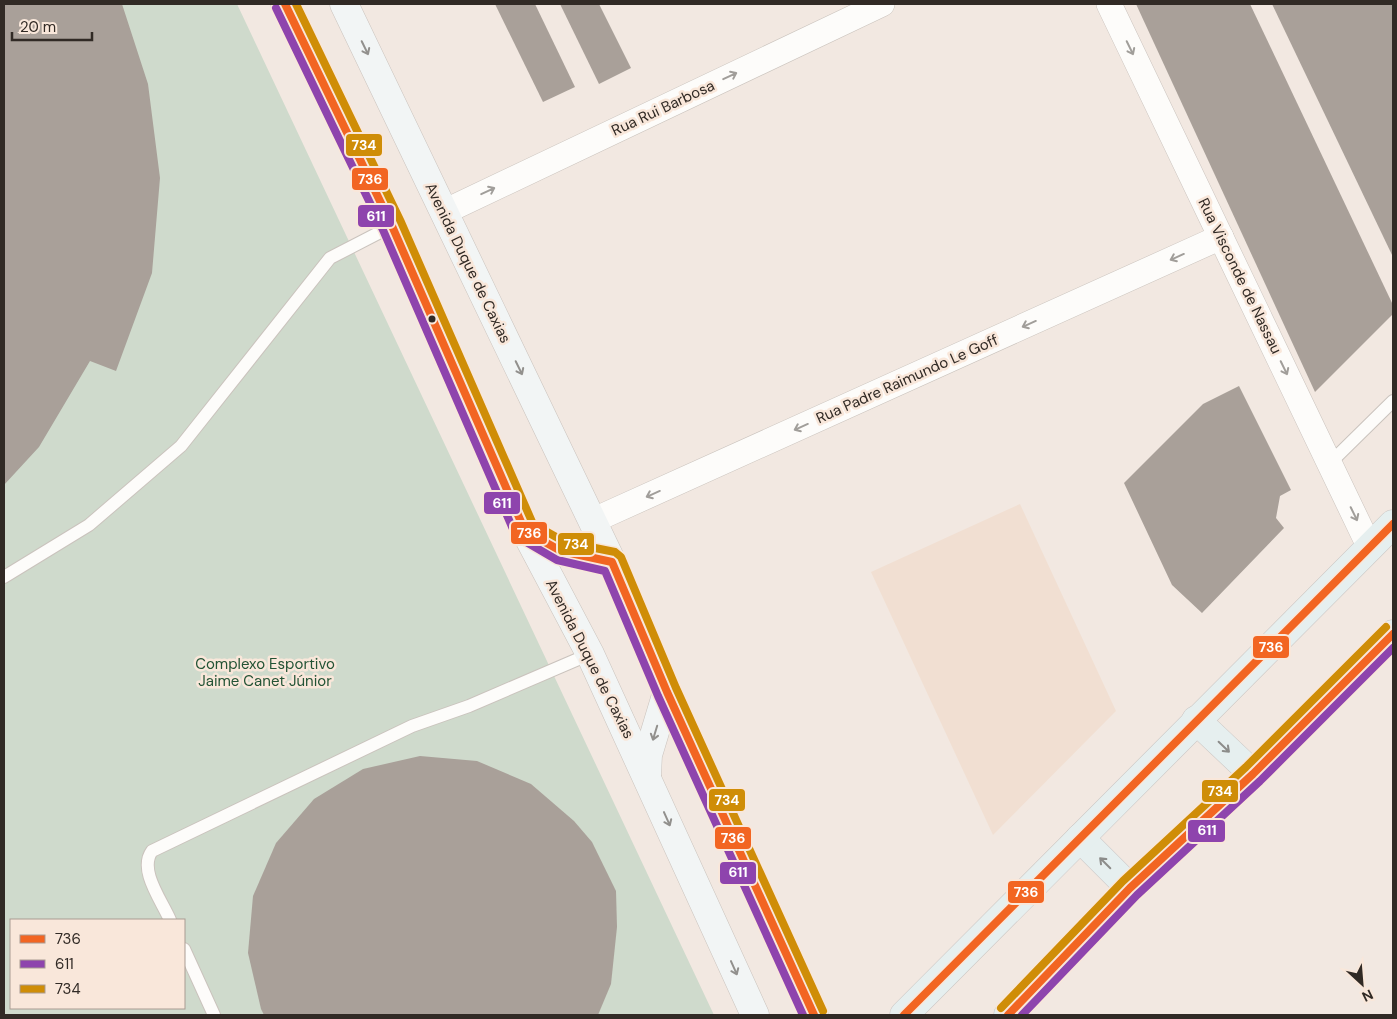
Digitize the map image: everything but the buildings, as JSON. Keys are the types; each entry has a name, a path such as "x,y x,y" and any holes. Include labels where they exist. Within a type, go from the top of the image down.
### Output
{"main road":[{"name":"Avenida Duque de Caxias","path":"285,4 392,226 525,531 590,654 756,1015"},
{"name":"Avenida Duque de Caxias","path":"344,4 612,562 667,692 814,1015"},
{"path":"904,1015 1393,524"},
{"path":"525,531 561,551 612,562"},
{"path":"1008,1015 1130,888 1252,774 1393,634"},
{"path":"647,775 648,755 667,692"},
{"path":"1196,720 1252,774"},
{"path":"1080,838 1130,888"}],"street":[{"name":"Rua Rui Barbosa","path":"444,212 882,4"},
{"name":"Rua Visconde de Nassau","path":"1109,4 1370,548"},
{"name":"Rua Padre Raimundo Le Goff","path":"592,522 1221,237"}],"lane":[{"path":"4,577 89,525 181,446 330,258 392,226"},
{"path":"1330,463 1393,400"},
{"path":"170,919 147,869 146,859 152,851 412,726 469,706 590,654"},
{"path":"185,951 214,1015"}],"shaded area":[{"path":"1020,504 1116,711 993,835 871,572"}],"green space":[{"name":"Complexo Esportivo Jaime Canet Júnior","path":"4,4 237,4 714,1015 4,1015"}],"transit line":[{"name":"736","path":"285,4 392,226 525,531 561,551 612,562 667,692 814,1015"},
{"name":"734","path":"296,4 401,222 533,524 565,542 615,552 621,557 676,688 823,1011"},
{"name":"611","path":"276,8 383,230 516,536 557,560 605,571 658,696 803,1015"},
{"name":"736","path":"904,1015 1393,524"},
{"name":"734","path":"1001,1008 1123,881 1246,767 1386,627"},
{"name":"736","path":"1008,1015 1130,888 1253,774 1393,634"},
{"name":"611","path":"1022,1015 1137,895 1260,781 1393,648"}]}
